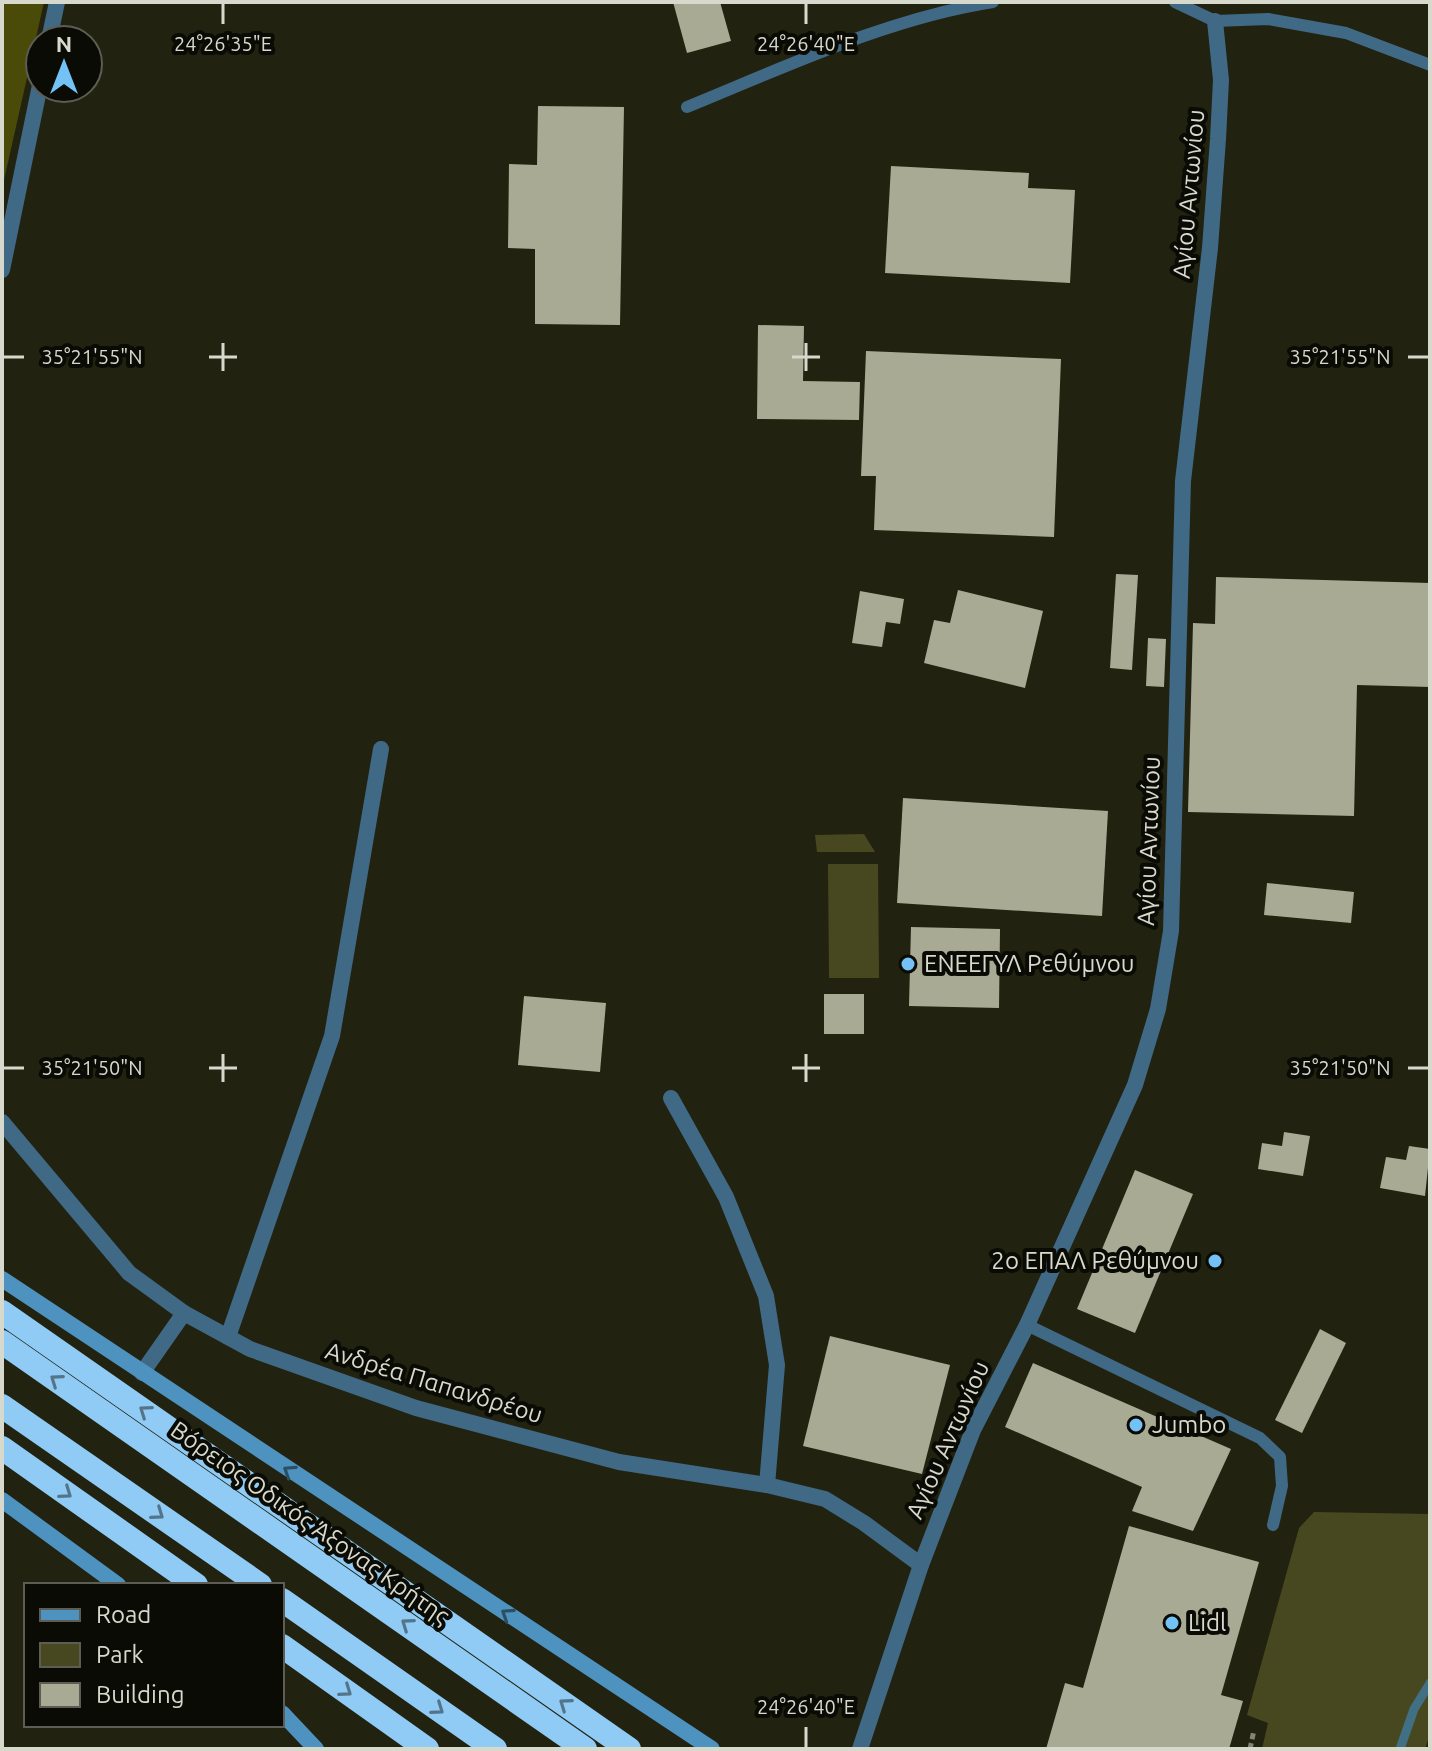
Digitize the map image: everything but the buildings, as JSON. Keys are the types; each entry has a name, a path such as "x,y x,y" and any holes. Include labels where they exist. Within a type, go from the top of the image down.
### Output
{"highway":[{"path":"2,1312 629,1749"},
{"name":"Βόρειος Οδικός Άξονας Κρήτης","path":"2,1342 585,1749"},
{"path":"2,1406 257,1583"},
{"path":"2,1448 193,1583"},
{"path":"284,1601 495,1749"},
{"path":"284,1647 427,1749"}],"street":[{"path":"52,24 57,2"},
{"name":"Αγίου Αντωνίου","path":"860,1749 921,1565 973,1430 1027,1325 1135,1085 1158,1009 1171,931 1183,481 1208,263 1218,139 1221,80 1215,21"},
{"path":"2,270 36,104"},
{"path":"228,1337 332,1036 381,749"},
{"path":"671,1098 726,1197 766,1296 777,1365 767,1485"},
{"name":"Ανδρέα Παπανδρέου","path":"2,1122 129,1273 184,1313 250,1349 416,1408 619,1462 767,1485 825,1499 921,1565"},
{"path":"2,1279 712,1749"},
{"path":"142,1373 184,1313"},
{"path":"2,1500 115,1583"},
{"path":"284,1715 316,1749"}],"lane":[{"path":"687,107 903,23 965,6 993,2"},
{"path":"1175,2 1215,21 1268,19 1346,33 1430,65"},
{"path":"1027,1325 1260,1438 1280,1457 1282,1486 1273,1525"}],"path":[{"path":"1250,1749 1254,1730"}],"green space":[{"path":"864,834 875,852 817,852 815,835"},
{"path":"828,864 878,864 879,978 829,978"},
{"path":"1314,1512 1430,1514 1430,1734 1425,1749 1262,1749 1268,1723 1247,1715 1299,1528"}],"shaded area":[{"path":"2,2 44,2 39,24 24,24 24,91 2,189"}],"waterway":[{"path":"1400,1749 1414,1709 1430,1683"}],"place":[{"name":"ΕΝΕΕΓΥΛ Ρεθύμνου","path":"908,964"},
{"name":"2ο ΕΠΑΛ Ρεθύμνου","path":"1215,1261"},
{"name":"Jumbo","path":"1136,1425"},
{"name":"Lidl","path":"1172,1623"}]}
